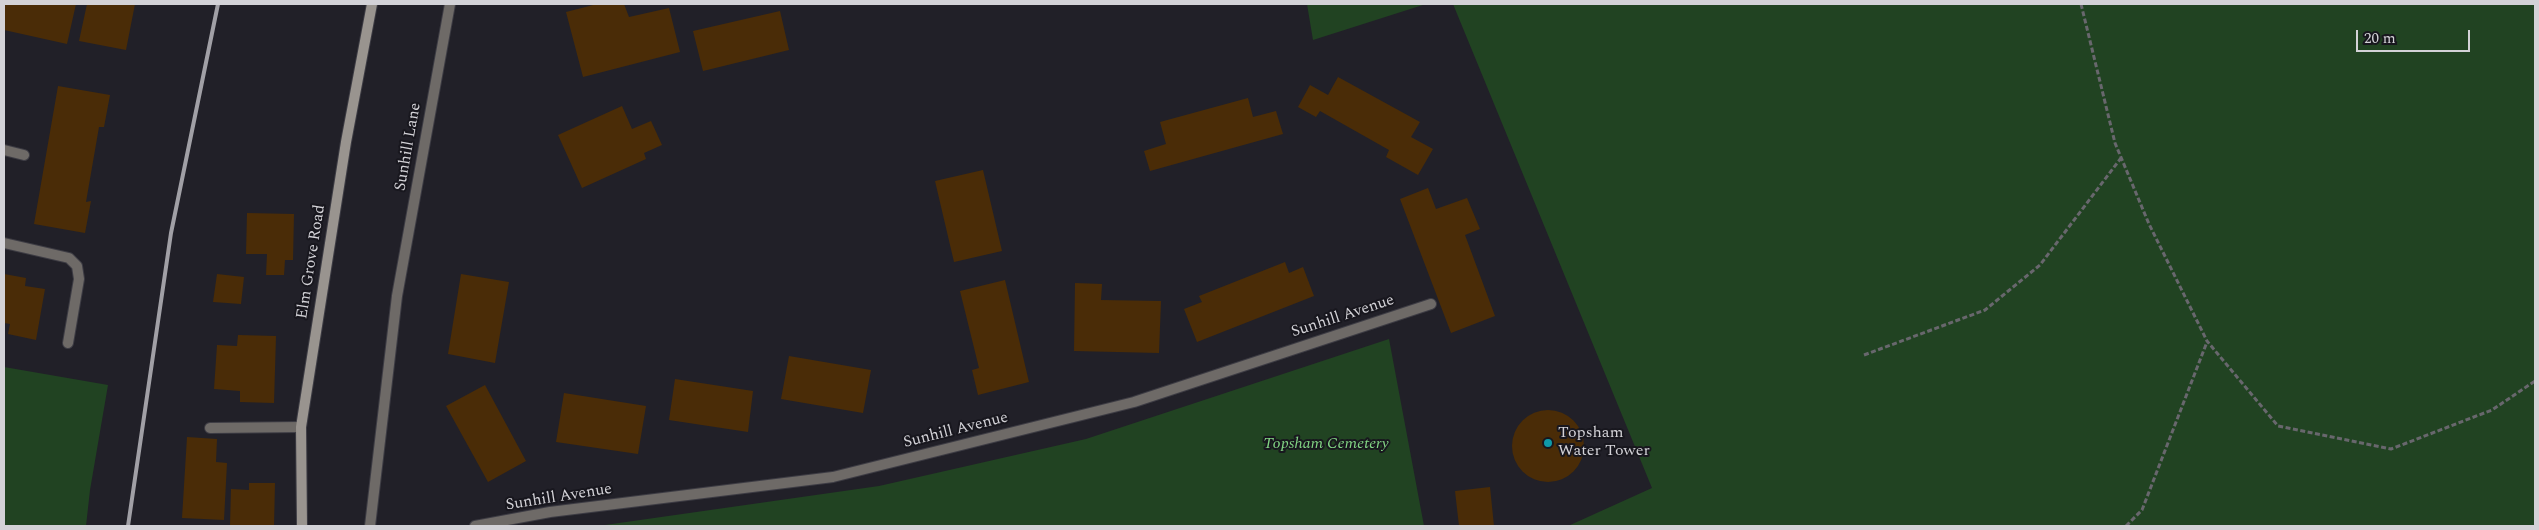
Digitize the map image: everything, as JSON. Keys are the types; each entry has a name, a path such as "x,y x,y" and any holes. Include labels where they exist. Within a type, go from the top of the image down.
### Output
{"street":[{"name":"Elm Grove Road","path":"302,526 301,427 346,142 372,4"},
{"name":"Sunhill Lane","path":"370,526 397,296 450,4"},
{"path":"4,150 24,155"},
{"path":"4,243 69,258 77,266 80,279 68,343"},
{"name":"Sunhill Avenue","path":"475,526 550,512 833,477 1134,402 1431,304"},
{"path":"210,428 301,427"}],"path":[{"path":"2081,4 2115,143 2149,224 2207,341 2278,426 2391,449 2492,410 2535,381"},
{"path":"1864,355 1985,310 2040,265 2121,157"},
{"path":"2126,526 2142,510 2207,341"}],"green space":[{"path":"1307,4 1426,4 1313,40"},
{"path":"1453,4 2535,4 2535,526 1568,526 1652,488"},
{"name":"Topsham Cemetery","path":"1389,339 1424,526 598,526 879,486 1086,439"},
{"path":"4,367 108,385 90,490 86,526 4,526"}],"building":[{"path":"4,4 76,4 67,44 4,30"},
{"path":"87,4 135,4 126,50 79,41"},
{"path":"597,4 624,4 629,17 669,8 680,52 583,77 566,12"},
{"path":"780,11 789,50 703,71 693,31"},
{"path":"1338,77 1420,122 1411,137 1433,149 1418,175 1386,157 1389,150 1320,111 1316,117 1298,107 1310,85 1328,95"},
{"path":"58,86 110,95 104,127 99,127 86,202 91,201 85,233 34,224"},
{"path":"1248,98 1253,117 1276,111 1283,134 1150,171 1144,151 1166,144 1160,122"},
{"path":"622,106 632,129 651,121 662,145 644,153 646,159 582,188 558,135"},
{"path":"983,170 1002,251 954,262 935,181"},
{"path":"1428,188 1436,209 1467,198 1480,229 1465,235 1495,316 1451,333 1400,199"},
{"path":"247,213 294,214 293,260 285,260 284,275 266,275 267,254 246,254"},
{"path":"1285,262 1289,273 1303,267 1314,296 1197,342 1184,309 1202,302 1199,296"},
{"path":"4,274 26,278 25,286 45,289 36,340 8,334 10,324 4,323"},
{"path":"217,274 244,277 241,304 213,302"},
{"path":"461,274 509,282 495,363 448,354"},
{"path":"1005,280 1029,382 978,395 972,370 979,368 960,291"},
{"path":"1075,283 1102,284 1101,300 1161,301 1159,353 1074,351"},
{"path":"238,335 276,336 274,403 240,402 240,391 214,389 217,345 237,346"},
{"path":"789,356 871,370 863,413 781,399"},
{"path":"675,379 753,391 748,432 669,420"},
{"path":"485,385 526,461 488,482 446,406"},
{"path":"564,393 646,406 638,454 556,442"},
{"name":"Topsham Water Tower","path":"1548,410 1568,416 1578,426 1584,446 1578,466 1568,476 1548,482 1528,476 1518,466 1512,446 1518,426 1528,416"},
{"path":"187,437 217,439 216,462 227,463 224,520 182,518"},
{"path":"249,483 275,483 274,526 230,526 231,489 249,490"},
{"path":"1490,487 1494,526 1459,526 1455,491"}],"railway":[{"path":"128,526 171,233 218,4"}],"place":[{"name":"Topsham Water Tower","path":"1548,443"}]}
